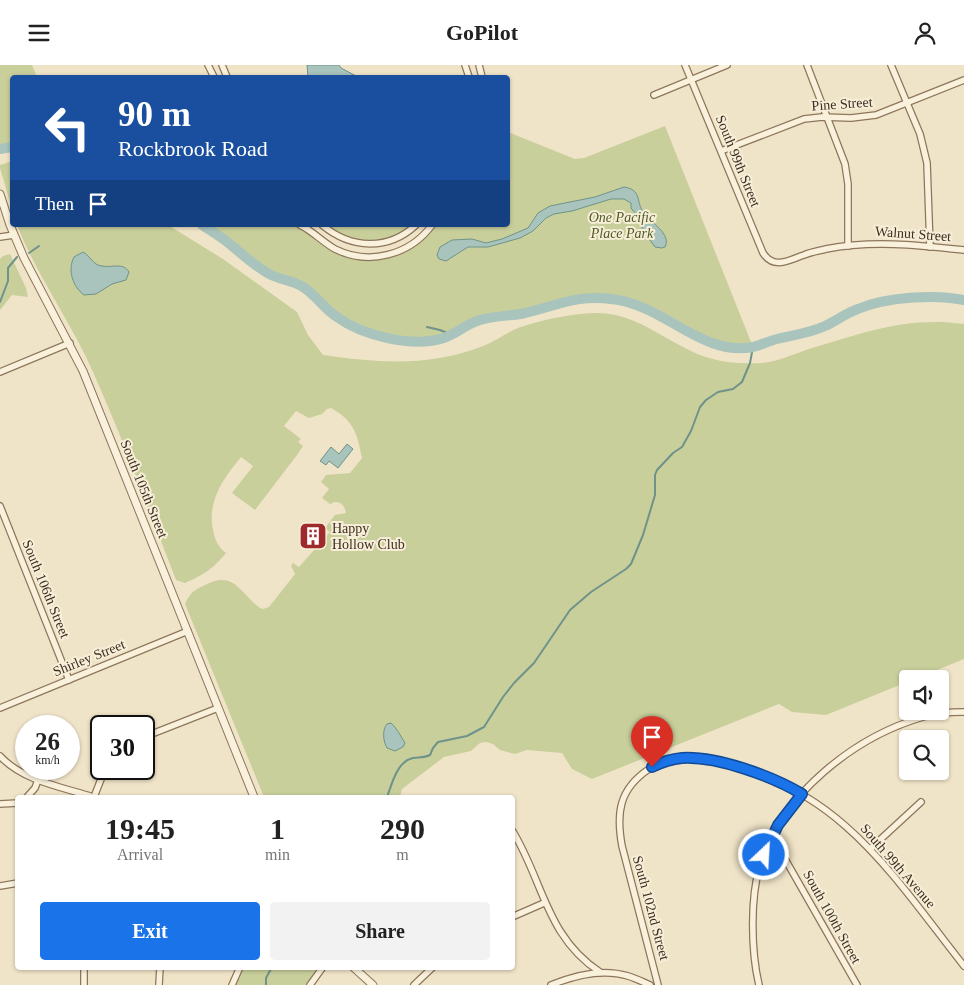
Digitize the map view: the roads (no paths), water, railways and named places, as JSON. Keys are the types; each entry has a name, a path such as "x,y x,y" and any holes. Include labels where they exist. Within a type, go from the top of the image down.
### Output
{"street":[{"name":"South 99th Street","path":"686,65 763,253 773,262"},
{"path":"654,95 727,65"},
{"path":"807,65 842,152 846,169 848,246"},
{"path":"892,65 920,134 927,163 930,247"},
{"name":"Pine Street","path":"721,151 797,121 828,117 867,117 886,112 964,80"},
{"name":"South 105th Street","path":"0,194 10,223"},
{"name":"South 105th Street","path":"11,227 32,273 70,343 94,397 253,795"},
{"path":"303,227 330,246 349,255 372,257 398,251 419,239 430,227"},
{"path":"325,227 341,238 358,244 374,245 393,240 407,233 414,227"},
{"path":"0,237 14,235"},
{"name":"Walnut Street","path":"773,262 786,262 814,251 886,243 964,250"},
{"path":"0,372 70,343"},
{"name":"South 106th Street","path":"0,506 69,680"},
{"name":"Shirley Street","path":"0,708 188,631"},
{"path":"155,733 218,708"},
{"path":"759,985 754,953 754,902 760,864 784,816 802,794 834,764 868,741 924,716 964,712"},
{"path":"0,756 15,770"},
{"name":"South 99th Avenue","path":"621,837 620,811 628,789 645,772 668,761 691,758 733,765 764,776 802,794 842,822 870,849 964,966"},
{"path":"29,795 35,788 38,780 87,795"},
{"path":"95,795 101,780"},
{"path":"870,849 921,802"},
{"path":"0,805 15,803"},
{"name":"South 100th Street","path":"774,833 785,859 856,985"},
{"path":"515,834 553,921 570,945 590,966 600,972"},
{"name":"South 102nd Street","path":"621,837 658,985"},
{"path":"0,886 15,884"},
{"path":"515,916 544,903"},
{"path":"84,970 84,985"},
{"path":"159,985 160,970"},
{"path":"232,985 239,970"},
{"path":"310,985 321,970"},
{"path":"356,970 373,985"},
{"path":"414,985 430,970"},
{"path":"551,985 577,976 600,972 627,975 650,985"}],"water":[{"path":"307,65 339,65 354,75 308,75"},
{"path":"624,187 634,191 641,209 666,237 665,247 655,247 644,232 631,208 631,203 624,199 611,199 572,211 554,214 546,218 533,231 520,238 488,247 468,247 446,261 439,259 437,255 440,247 452,240 472,239 486,243 502,239 528,228 538,213 550,206 595,197"},
{"path":"83,252 99,265 124,267 129,272 126,280 112,284 96,294 84,295 74,283 71,273 74,257"},
{"path":"347,444 353,449 338,468 329,461 326,465 320,461 331,447 339,454"},
{"path":"391,723 405,743 403,747 395,751 387,748 384,739 385,726"}],"waterway":[{"path":"0,149 10,147"},
{"path":"205,227 263,270 273,276 303,287 332,314 348,324 374,335 403,341 432,341 444,338 483,319 521,314 565,302 598,298 620,300 646,309 697,337 724,347 753,347 813,330 854,311 882,302 925,297 964,300"},
{"path":"29,253 39,246"},
{"path":"0,302 8,281 8,268 17,257"},
{"path":"427,327 452,335"},
{"path":"388,795 399,768 407,760 430,755 438,742 467,736 484,727 503,697 534,663 570,610 591,592 631,564 643,535 655,495 655,475 657,470 673,453 682,447 691,431 700,407 706,400 718,392 733,389 742,382 750,363 753,347"},
{"path":"266,985 266,978 270,970"}],"place":[{"name":"Happy Hollow Club","path":"313,536"}],"park label":[{"name":"One Pacific Place Park","path":"622,225"}]}
